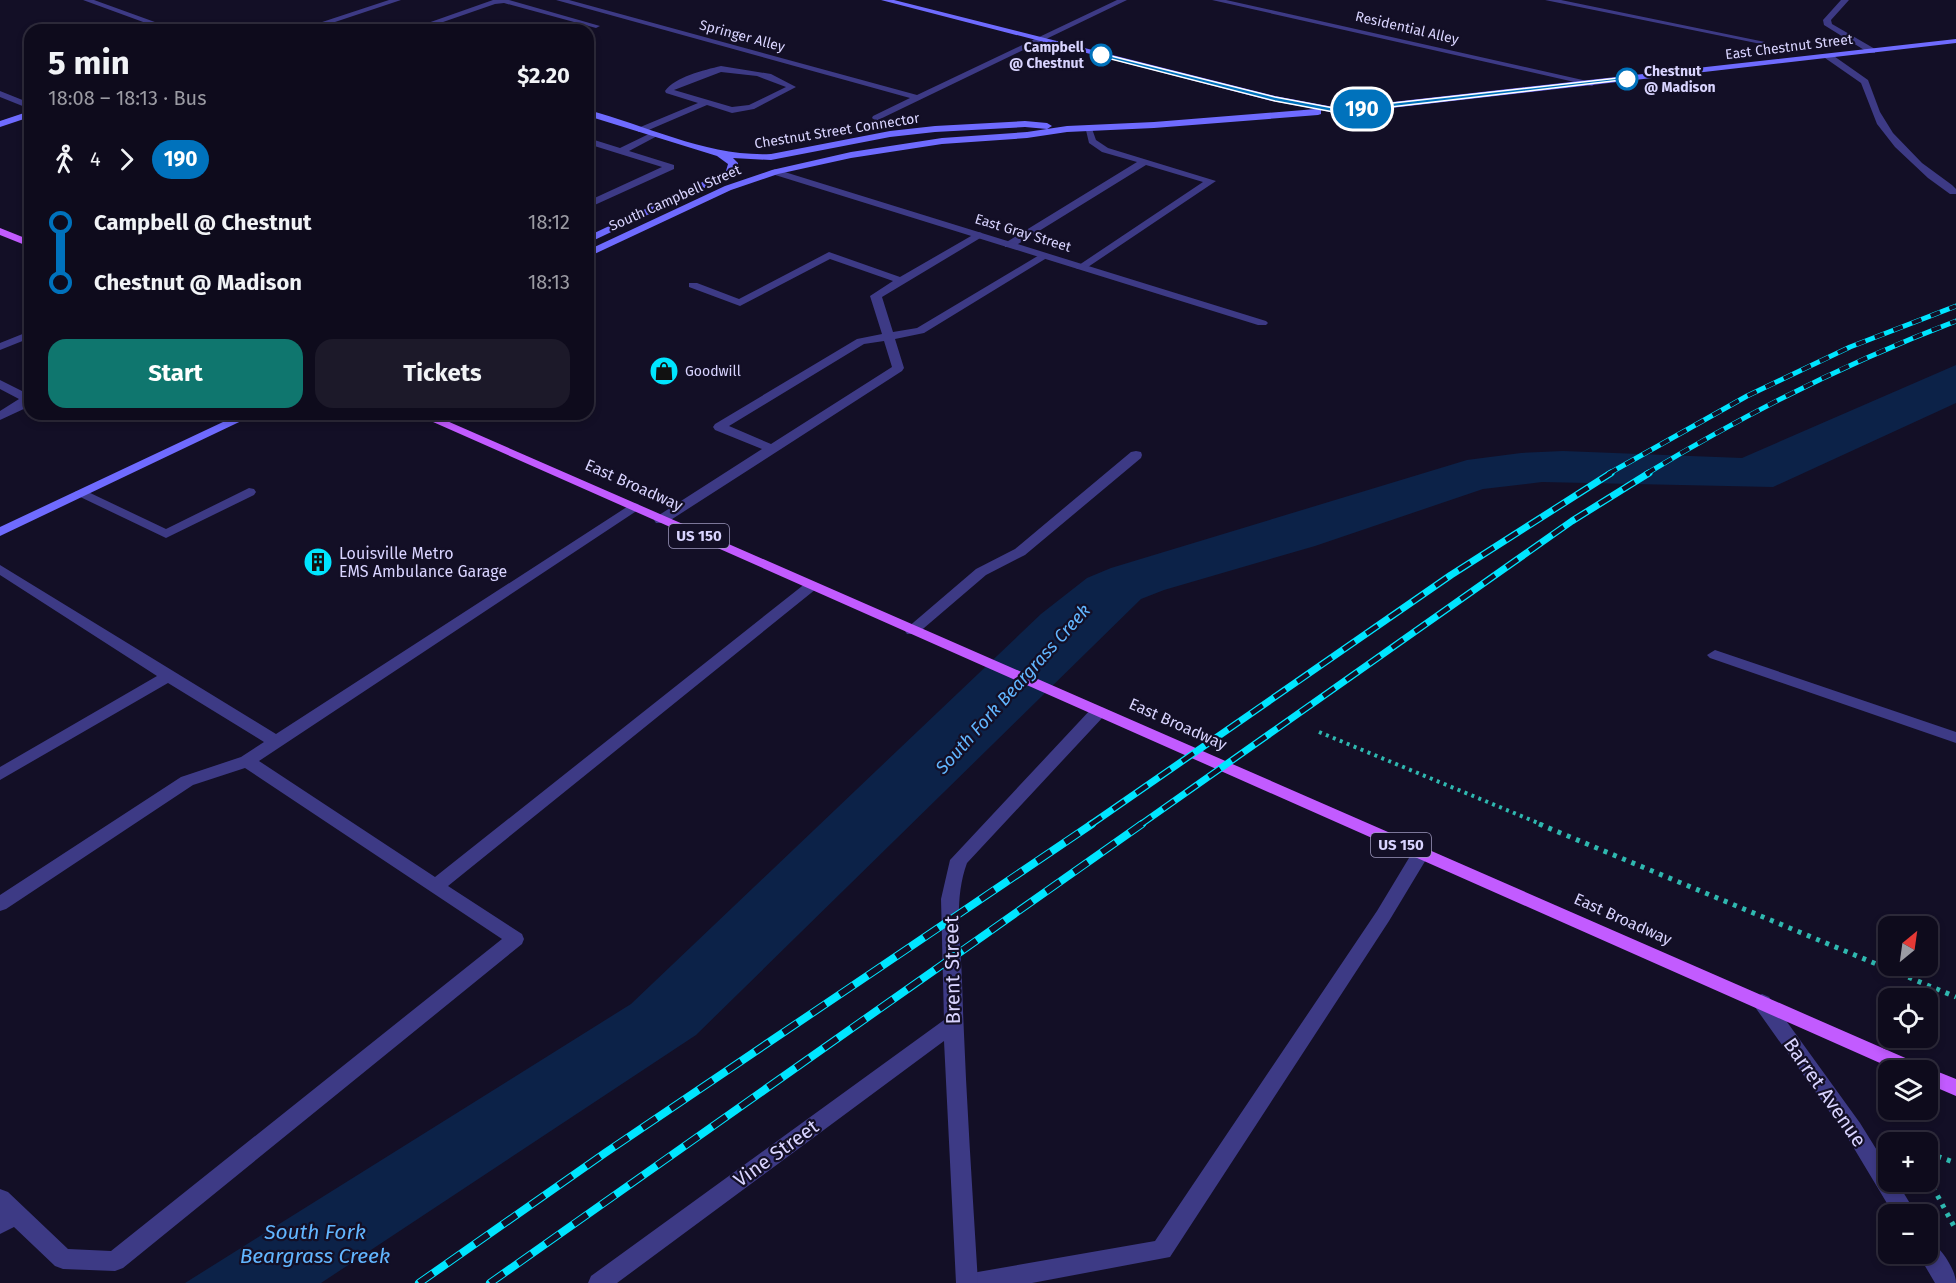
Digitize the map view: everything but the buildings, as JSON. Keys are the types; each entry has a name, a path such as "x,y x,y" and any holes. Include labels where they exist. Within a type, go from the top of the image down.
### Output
{"main road":[{"name":"East Chestnut Street","path":"885,0 1275,99 1339,111 1956,41"},
{"name":"Chestnut Street Connector","path":"775,172 898,147 1067,129 1339,111"},
{"path":"594,115 720,154"},
{"path":"0,124 24,116"},
{"name":"Chestnut Street Connector","path":"720,154 751,158 771,157 890,134 981,125 1025,124 1067,129"},
{"name":"South Campbell Street","path":"594,237 729,173 733,169 733,163 720,154"},
{"name":"South Campbell Street","path":"594,251 728,188 775,172"},
{"path":"0,231 24,241"},
{"path":"0,532 237,420"},
{"name":"East Broadway","path":"435,420 1893,1060"},
{"path":"1938,1080 1956,1088"}],"street":[{"path":"87,0 156,24"},
{"path":"321,24 397,0"},
{"name":"Springer Alley","path":"560,0 918,98"},
{"path":"876,118 1124,0"},
{"name":"Residential Alley","path":"1216,0 1592,83"},
{"path":"1549,0 1761,42"},
{"path":"1845,0 1827,20 1828,25 1872,51"},
{"path":"430,24 494,2 504,1 589,24"},
{"path":"1828,56 1865,82 1872,108 1884,128 1907,156 1935,179 1951,187 1953,192"},
{"path":"641,130 705,103 724,109 741,110 792,87 776,80 737,70 721,69 672,87 669,91 705,103"},
{"path":"0,94 24,104"},
{"path":"1081,267 1211,181 1105,150 1092,141 1088,128"},
{"path":"620,152 656,134"},
{"path":"594,143 670,167 594,202"},
{"path":"1009,244 1144,162"},
{"name":"East Gray Street","path":"775,172 1262,323"},
{"path":"661,519 898,368 876,296 978,235"},
{"path":"693,285 740,303 829,255 903,280"},
{"path":"772,449 719,427 861,341 920,331 1046,256"},
{"path":"0,347 24,337"},
{"path":"0,384 24,397"},
{"path":"17,393 24,390"},
{"path":"0,416 24,404"},
{"path":"912,630 981,573 1020,552 1136,454"},
{"path":"81,494 166,534 249,492"},
{"path":"0,904 187,781 247,762 633,507"},
{"path":"0,569 276,742"},
{"path":"437,885 811,586"},
{"path":"1715,655 1956,738"},
{"path":"0,774 168,676"},
{"name":"Brent Street","path":"967,1283 953,1024 951,922 953,873 959,860 1098,711"},
{"path":"0,1199 8,1219 63,1259 115,1261 515,939 437,885 247,762"},
{"path":"972,1283 1162,1250 1383,916 1421,853"},
{"name":"Barret Avenue","path":"1762,1002 1853,1129 1899,1204"},
{"name":"Vine Street","path":"599,1283 953,1024"},
{"path":"1936,1264 1947,1283"}],"path":[{"path":"1319,732 1956,997"},
{"path":"1938,1157 1956,1163"},
{"path":"1936,1192 1956,1230"}],"water":[{"name":"South Fork Beargrass Creek","path":"1956,365 1956,403 1773,487 1542,482 1483,489 1315,546 1164,590 1141,599 696,1035 321,1283 185,1283 631,1004 1041,614 1087,578 1111,568 1467,460 1521,453 1563,451 1742,458"}],"railway":[{"path":"1608,474 1747,396 1850,347 1956,306"},
{"path":"1646,474 1798,390 1956,321"},
{"path":"1090,825 1451,575 1611,473"},
{"path":"1140,825 1572,521 1649,473"},
{"path":"419,1283 605,1153 1092,824"},
{"path":"490,1283 1142,824"}],"bus line":[{"name":"190","path":"1101,55 1275,99 1339,111 1627,79"}],"place":[{"name":"Campbell @ Chestnut","path":"1101,55"},
{"name":"Chestnut @ Madison","path":"1627,79"},
{"name":"Goodwill","path":"664,371"},
{"name":"Louisville Metro EMS Ambulance Garage","path":"318,562"}]}
